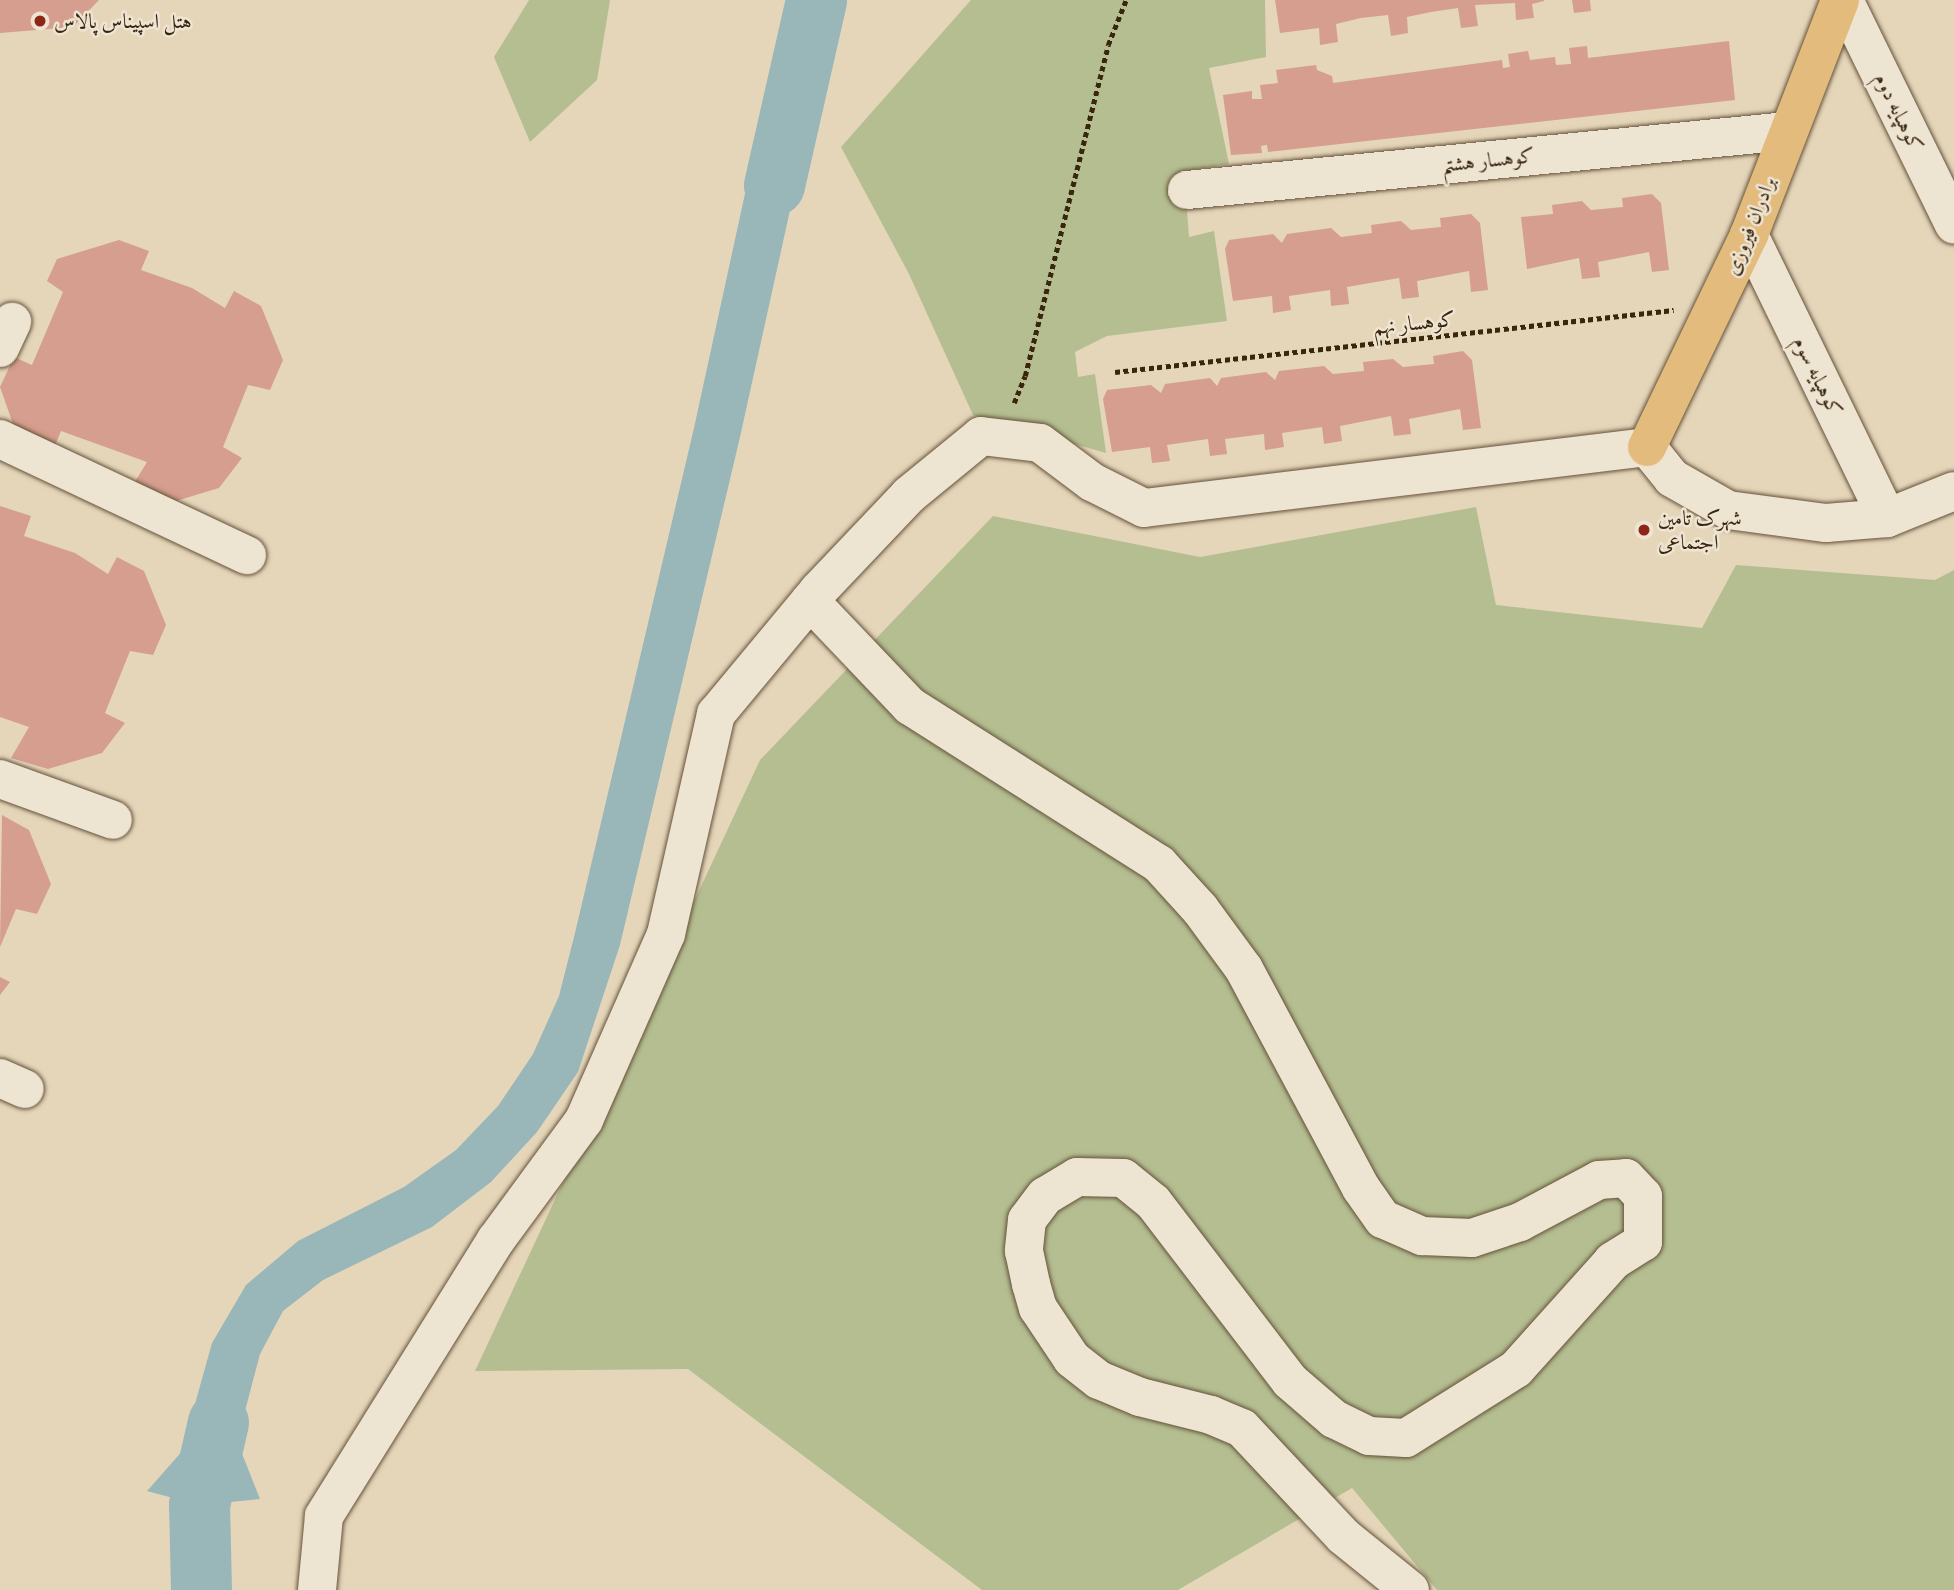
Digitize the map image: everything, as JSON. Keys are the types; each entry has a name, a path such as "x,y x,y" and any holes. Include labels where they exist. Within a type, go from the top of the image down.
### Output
{"main road":[{"name":"برادران فیروزی","path":"1647,447 1749,235 1842,0"}],"street":[{"name":"کوهپایه دوم","path":"1842,0 1954,225"},
{"name":"کوهسار هشتم","path":"1188,190 1788,131"},
{"name":"کوهپایه سوم","path":"1749,235 1887,518"},
{"path":"317,1590 324,1516 496,1240 584,1120 666,934 716,714 810,600 909,495 981,436 1040,443 1092,482 1144,508 1647,447 1672,478 1728,510 1826,523 1887,518 1954,491"},
{"path":"0,439 247,555"},
{"path":"810,600 910,706 1159,864 1200,909 1244,969 1361,1188 1383,1219 1422,1236 1472,1238 1520,1222 1599,1180 1626,1178 1643,1196 1643,1242 1613,1261 1516,1369 1406,1438 1370,1436 1334,1419 1290,1381 1153,1202 1123,1178 1077,1177 1045,1196 1027,1220 1024,1251 1038,1308 1072,1359 1098,1380 1140,1397 1211,1415 1242,1428 1343,1536 1410,1590"},
{"path":"0,779 113,820"}],"path":[{"path":"999,439 1025,376 1108,45 1126,0"},
{"name":"کوهسار نهم","path":"1115,372 1717,305"}],"green space":[{"path":"529,0 610,0 597,80 530,142 494,57"},
{"path":"971,0 1265,0 1266,57 1209,68 1229,164 1184,171 1189,237 1214,231 1227,321 1107,336 1075,352 1078,377 1095,374 1106,453 973,415 909,274 841,147"},
{"path":"1476,507 1496,605 1702,628 1736,565 1935,580 1954,570 1954,1590 1437,1590 1352,1488 1178,1590 982,1590 688,1369 475,1371 760,760 993,516 1200,557"}],"water":[{"path":"766,97 813,106 740,437 620,945 578,1072 537,1132 491,1182 432,1227 323,1280 283,1311 260,1354 237,1441 260,1499 199,1505 147,1491 192,1440 193,1411 212,1343 246,1285 298,1241 404,1187 456,1150 498,1106 533,1054 559,996 694,428"}],"building":[{"name":"هتل اسپیناس پالاس","path":"0,0 99,0 73,27 0,33"},
{"path":"1275,0 1544,1 1532,4 1534,18 1516,20 1515,3 1475,5 1478,26 1461,28 1458,8 1407,17 1408,33 1391,36 1388,15 1361,18 1336,24 1338,42 1320,45 1319,28 1280,33"},
{"path":"1572,0 1590,0 1591,11 1574,13"},
{"path":"1729,41 1735,100 1268,152 1267,145 1261,146 1262,153 1231,155 1223,95 1252,91 1252,99 1262,99 1260,85 1278,83 1276,70 1316,65 1317,70 1332,76 1333,83 1502,60 1503,68 1510,67 1508,54 1528,51 1530,60 1555,57 1556,65 1571,64 1569,48 1587,46 1588,58"},
{"path":"1652,194 1661,203 1669,270 1652,272 1649,252 1598,262 1600,277 1582,279 1579,258 1527,269 1521,217 1553,214 1552,205 1582,201 1591,210 1623,207 1622,198"},
{"path":"1471,214 1480,223 1488,290 1471,292 1469,271 1417,281 1419,297 1402,299 1399,278 1347,287 1349,304 1331,306 1330,290 1289,296 1291,310 1273,313 1272,296 1233,301 1225,249 1229,240 1273,234 1282,243 1287,234 1331,228 1341,237 1372,233 1371,225 1401,221 1411,230 1441,227 1440,218"},
{"path":"119,240 149,251 141,270 192,288 225,308 234,291 261,306 283,360 270,390 248,385 223,447 242,458 219,488 166,504 128,493 147,462 61,431 50,458 19,441 0,387 14,357 32,365 63,292 47,281 57,259"},
{"path":"1463,351 1472,360 1481,428 1463,430 1460,409 1409,419 1411,434 1394,436 1391,416 1340,426 1342,441 1324,444 1322,427 1282,433 1284,447 1265,450 1264,434 1225,439 1227,454 1210,456 1208,439 1167,445 1170,461 1152,463 1150,447 1112,452 1103,399 1107,390 1151,385 1161,393 1165,384 1210,378 1217,386 1221,378 1266,372 1275,380 1279,371 1324,366 1333,374 1364,371 1363,362 1393,359 1403,367 1434,364 1433,356"},
{"path":"0,506 31,516 24,536 75,553 108,574 117,557 144,571 166,625 153,655 130,651 105,713 125,723 102,753 48,769 11,758 29,727 0,717"},
{"path":"2,815 29,830 51,884 37,914 16,909 0,947"},
{"path":"0,977 10,982 0,995"}],"waterway":[{"path":"774,185 816,0"},
{"path":"201,1590 199,1505 218,1422"}],"place":[{"name":"هتل اسپیناس پالاس","path":"40,21"},
{"name":"شهرک تامین اجتماعی","path":"1644,530"}]}
